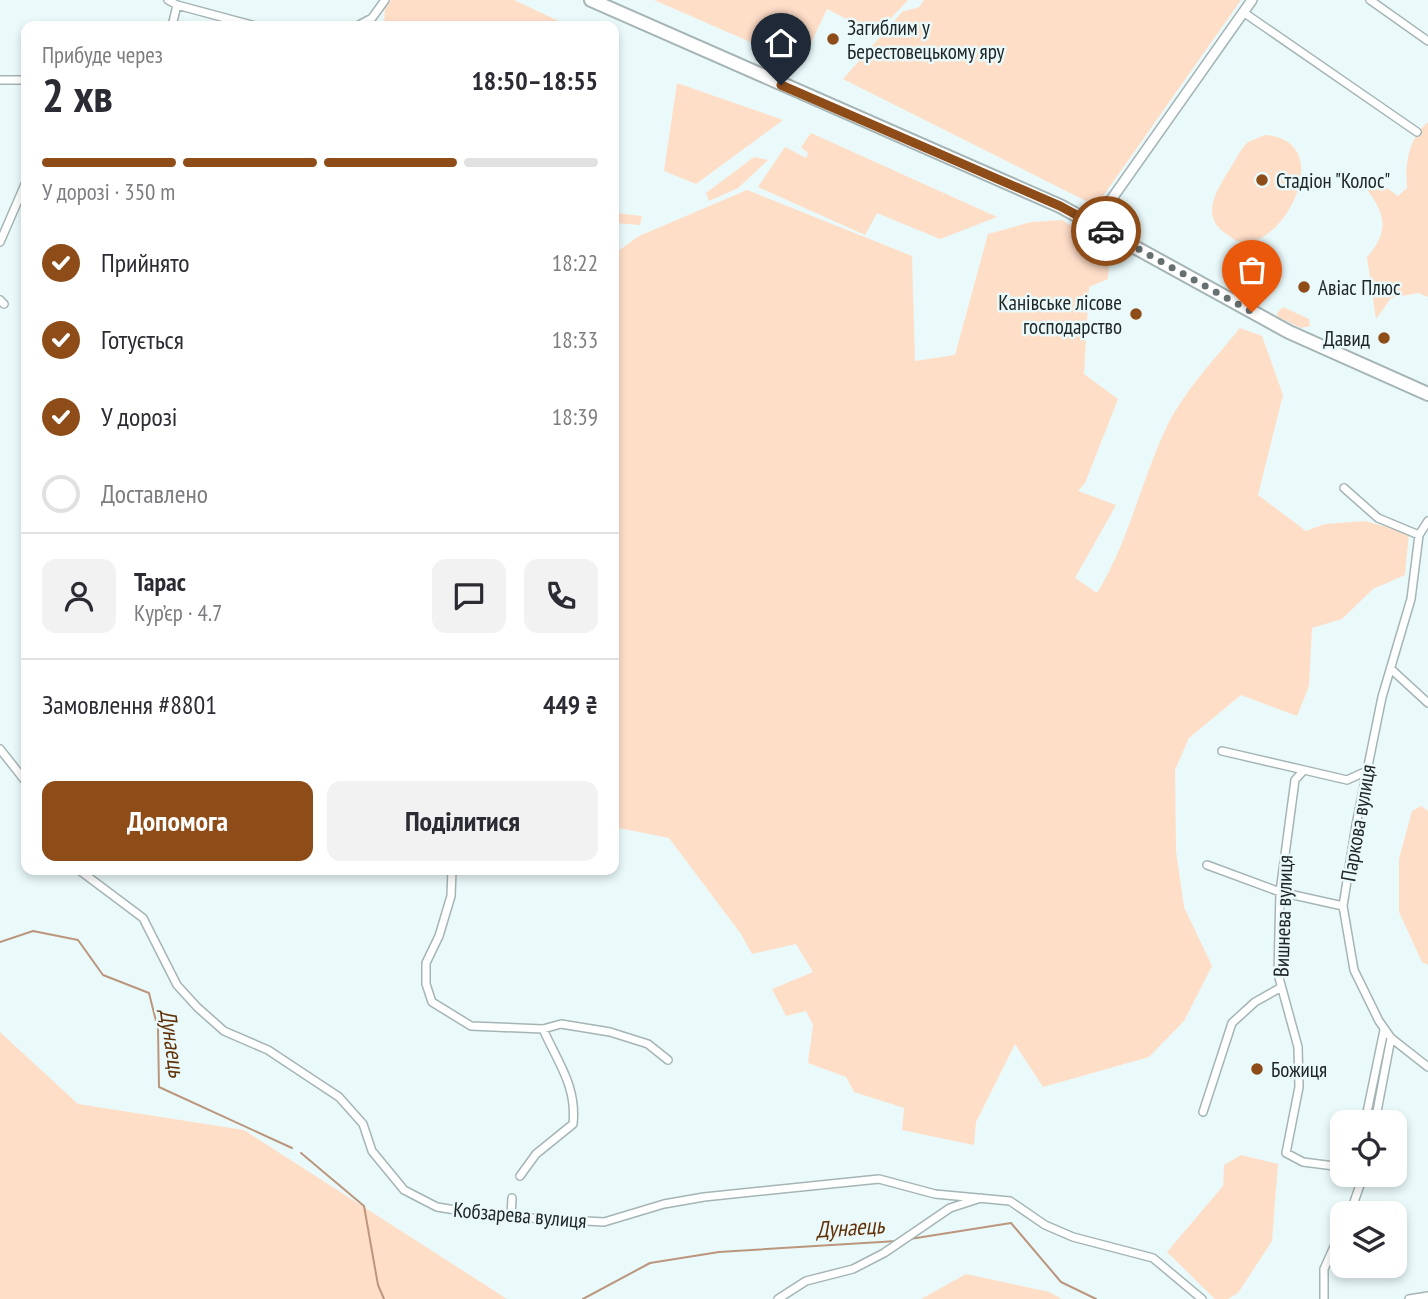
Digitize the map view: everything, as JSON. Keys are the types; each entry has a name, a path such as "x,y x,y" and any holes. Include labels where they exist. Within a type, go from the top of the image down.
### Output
{"main road":[{"path":"591,0 1094,224 1289,332 1428,394"}],"street":[{"path":"169,0 177,5 236,21"},
{"path":"366,21 372,18 385,0"},
{"path":"1094,224 1252,0"},
{"path":"1370,0 1428,41"},
{"path":"173,21 177,5"},
{"path":"1243,12 1417,132"},
{"path":"0,80 21,80"},
{"path":"0,242 21,194"},
{"path":"1344,488 1378,518 1419,535"},
{"name":"Паркова вулиця","path":"1428,520 1419,535 1411,599 1382,697 1343,906 1354,970 1384,1030 1428,1067"},
{"path":"1391,669 1428,703"},
{"path":"0,749 21,776"},
{"path":"1222,751 1347,780 1367,771"},
{"name":"Вишнева вулиця","path":"1304,770 1295,780 1280,892 1278,974 1298,1046 1299,1087 1286,1153 1304,1162 1330,1165"},
{"path":"1207,865 1280,892 1343,906"},
{"name":"Кобзарева вулиця","path":"86,875 143,918 177,985 197,1007 224,1031 268,1050 339,1097 363,1124 372,1151 404,1190 437,1208 511,1218 604,1222 704,1197 879,1179 935,1194 1010,1201 1045,1225 1073,1237 1153,1258 1202,1299"},
{"path":"452,875 451,896 439,936 426,963 426,984 432,1002 471,1026 542,1030 561,1024 610,1032 648,1044 668,1060"},
{"path":"1203,1112 1232,1023 1255,1002 1280,988"},
{"path":"520,1176 536,1154 573,1124 575,1103 570,1087 542,1030"},
{"path":"1367,1110 1384,1030"},
{"path":"1377,1110 1391,1038"},
{"path":"778,1299 806,1281 853,1269 884,1253 950,1208 985,1197"},
{"path":"511,1218 512,1198"},
{"path":"1324,1299 1324,1269 1330,1256"},
{"path":"1409,1299 1428,1296"}],"shaded area":[{"path":"391,0 514,0 558,21 384,21 385,9"},
{"path":"654,0 908,0 876,34 827,9 801,64"},
{"path":"924,0 1241,0 1096,206 843,79 902,12 919,7"},
{"path":"677,83 783,120 696,184 664,171"},
{"path":"1428,122 1428,297 1418,293 1391,298 1376,319 1367,257 1380,237 1382,219 1375,201 1361,182 1369,175 1398,196 1407,188 1409,152 1416,136"},
{"path":"811,133 997,217 940,239 877,213 865,235 758,187 785,147 806,158 808,153 801,147"},
{"name":"Стадіон \"Колос\"","path":"1265,135 1287,141 1298,155 1301,173 1297,193 1274,229 1258,239 1240,242 1219,228 1212,212 1213,203 1220,185 1244,146"},
{"path":"754,157 768,160 738,188 709,201 706,193"},
{"path":"747,190 912,256 915,361 955,355 988,234 1031,222 1062,220 1110,250 1108,279 1089,287 1084,374 1118,399 1085,483 1078,491 1116,505 1075,578 1097,593 1117,554 1171,419 1199,378 1240,328 1262,336 1283,395 1258,495 1306,531 1325,524 1365,521 1409,533 1405,575 1373,589 1342,619 1312,628 1309,686 1297,716 1241,695 1189,738 1175,770 1176,851 1184,907 1212,966 1184,1021 1149,1057 1043,1087 1015,1044 976,1122 974,1145 902,1130 904,1108 854,1092 846,1077 808,1063 813,1025 806,1011 786,1016 772,989 813,972 796,944 752,954 741,934 669,838 619,828 619,250 639,236"},
{"path":"619,214 642,216 640,225 619,223"},
{"path":"1283,307 1309,319 1310,326 1301,328 1278,317 1277,313"},
{"path":"1421,806 1428,811 1428,965 1422,962 1399,912 1399,859 1412,811"},
{"path":"0,1032 78,1104 244,1130 507,1299 0,1299"},
{"path":"1241,1155 1278,1164 1272,1241 1238,1293 1228,1299 1215,1299 1167,1252 1223,1186 1224,1165"},
{"path":"966,1274 1049,1292 1062,1299 921,1299"}],"waterway":[{"name":"Дунаець","path":"0,942 33,931 78,940 103,975 149,993 158,1029 159,1087 292,1148"},
{"name":"Дунаець","path":"301,1153 364,1206 378,1285 384,1299"},
{"name":"Дунаець","path":"910,1239 1011,1223 1061,1282 1096,1299"},
{"name":"Дунаець","path":"583,1299 650,1263 719,1252 897,1241"}],"way so far":[{"path":"1106,231 1252,312"}],"place":[{"name":"Загиблим у Берестовецькому яру","path":"833,39"},
{"name":"Стадіон \"Колос\"","path":"1262,180"},
{"name":"Авіас Плюс","path":"1304,287"},
{"name":"Канівське лісове господарство","path":"1136,314"},
{"name":"Давид","path":"1384,338"},
{"name":"Божиця","path":"1257,1069"}],"route":[{"path":"781,85 1060,206 1106,231"}]}
